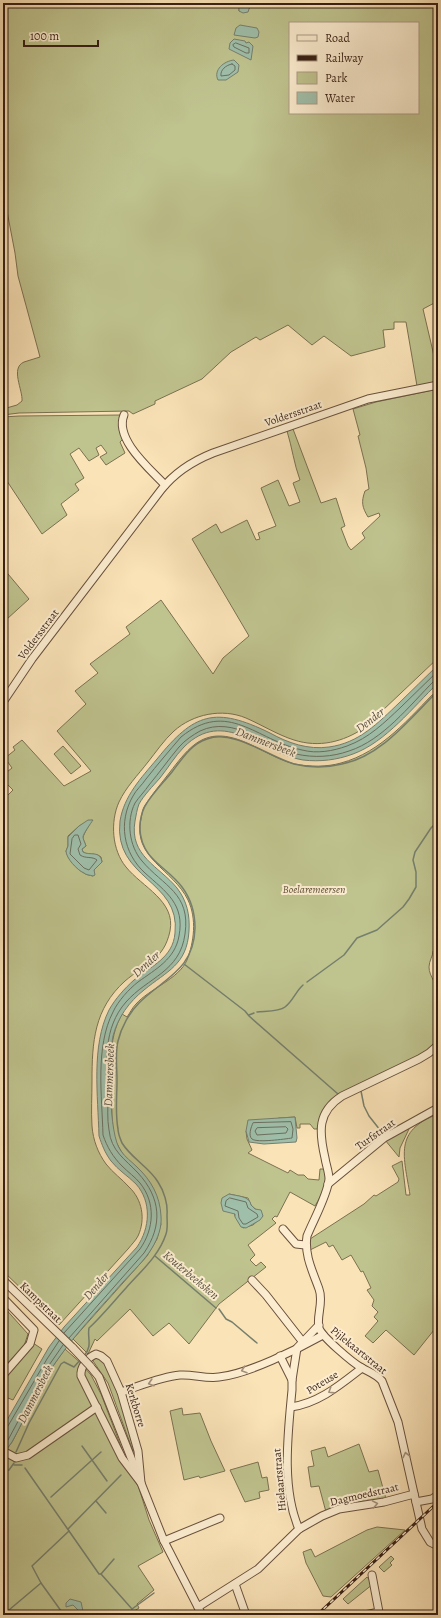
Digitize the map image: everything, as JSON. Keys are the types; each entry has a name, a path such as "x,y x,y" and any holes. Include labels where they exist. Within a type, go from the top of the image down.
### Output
{"street":[{"name":"Voldersstraat","path":"3,702 32,659 165,485 190,464 213,453 368,399 438,385"},
{"path":"124,415 122,429 126,440 165,485"},
{"path":"283,1229 296,1244 305,1246 307,1236 328,1184 328,1171 322,1143 321,1125 326,1111 332,1104 348,1093 429,1054 438,1045"},
{"name":"Turfstraat","path":"328,1184 384,1138 438,1108"},
{"name":"Pijlekaartstraat","path":"305,1246 306,1253 320,1292 320,1330 323,1335 362,1368 369,1370 378,1376 382,1381 394,1409 405,1449 414,1494"},
{"name":"Kampstraat","path":"3,1280 65,1339"},
{"path":"252,1280 266,1295 302,1341"},
{"path":"3,1298 34,1330 30,1344 3,1375"},
{"name":"Hielaartstraat","path":"299,1529 293,1517 286,1453 291,1407 292,1380 297,1348 302,1341 319,1325"},
{"name":"Hielaartstraat","path":"292,1380 280,1356 323,1335"},
{"name":"Kerkborre","path":"65,1339 99,1377 164,1542 202,1615"},
{"name":"Kerkborre","path":"96,1354 107,1361 121,1392 138,1451 141,1483 122,1458 83,1380 81,1372 82,1367 90,1357 96,1354"},
{"path":"121,1392 181,1375 219,1377 256,1367 280,1356"},
{"name":"Poteuse","path":"291,1407 304,1405 332,1391 362,1368"},
{"path":"3,1452 16,1458 28,1456 97,1407"},
{"name":"Dagmoedstraat","path":"198,1607 258,1570 299,1529 322,1516 339,1509 384,1502 414,1494 425,1535 430,1542 438,1546"},
{"path":"416,1502 432,1499 438,1495"},
{"path":"164,1542 220,1518"},
{"path":"365,1615 380,1614 372,1575"},
{"path":"235,1584 246,1615"}],"green space":[{"path":"3,3 239,3 239,11 249,9 254,3 438,3 438,301 423,309 438,373 438,381 417,386 406,322 394,322 394,329 383,330 385,347 351,356 324,336 312,345 288,325 260,340 256,337 231,352 202,379 155,401 155,404 133,414 129,411 19,413 3,415 3,409 17,405 22,401 17,374 20,365 24,362 40,357 18,276 3,190 3,9 5,7"},
{"path":"438,389 438,658 364,728 339,740 313,743 294,740 246,718 227,713 208,714 190,720 167,738 125,791 119,802 114,818 115,844 121,860 126,867 163,903 168,911 170,931 163,949 153,960 125,981 107,1003 101,1015 94,1040 92,1067 92,1120 93,1136 98,1151 106,1164 137,1197 140,1203 142,1223 138,1236 134,1242 59,1325 3,1271 3,800 13,790 3,780 3,775 12,768 5,758 15,750 13,747 22,740 64,786 91,771 57,731 86,704 75,691 98,673 90,664 130,634 126,627 161,600 213,674 223,658 249,636 192,539 216,524 221,533 247,520 256,540 260,539 258,533 276,526 261,488 278,480 289,506 300,502 293,483 300,480 287,431 293,429 321,503 336,498 345,526 341,528 348,546 351,550 365,538 362,533 380,516 379,513 368,517 363,507 365,491 369,489 366,468 358,436 360,435 353,409 376,402","holes":["92,820 83,837 86,846 82,849 85,853 101,857 102,862 94,870 93,876 78,869 70,860 66,851 68,846 68,836 79,826"]},
{"path":"122,415 123,439 120,442 125,453 106,465 100,457 107,453 101,445 96,448 99,455 89,461 79,448 70,454 84,478 75,484 79,490 61,504 67,515 42,534 3,475 3,417"},
{"path":"3,568 29,599 3,624"},
{"name":"Boelaremeersen","path":"438,689 438,947 433,951 429,971 438,991 438,1041 427,1051 324,1110 317,1129 314,1129 310,1124 300,1124 300,1128 297,1128 295,1117 279,1118 246,1131 247,1139 252,1150 248,1153 288,1173 290,1170 298,1175 304,1175 308,1179 319,1180 320,1169 325,1169 325,1183 315,1206 290,1192 277,1217 275,1216 272,1219 276,1223 248,1245 255,1255 250,1260 256,1266 261,1262 266,1267 219,1304 189,1344 169,1323 153,1336 130,1309 97,1341 95,1339 88,1354 73,1339 147,1256 157,1239 161,1224 115,1140 112,1120 111,1066 114,1035 122,1014 127,1017 135,1006 148,993 171,978 183,967 187,960 194,930 193,915 188,900 181,889 148,854 142,844 140,832 143,808 184,754 194,745 207,738 219,736 232,738 245,742 295,764 318,766 341,763 356,758 369,751 394,733","holes":["229,1194 248,1198 251,1205 263,1216 253,1225 243,1228 235,1216"]},
{"path":"63,746 81,766 71,774 54,754"},
{"path":"438,1114 438,1325 414,1355 386,1330 373,1343 365,1336 378,1321 374,1317 378,1312 372,1306 374,1300 367,1290 371,1288 363,1271 361,1272 351,1255 342,1260 333,1245 329,1247 326,1242 308,1251 310,1239 364,1204 374,1195 376,1196 398,1182 399,1179 392,1166 402,1161 406,1195 410,1195 404,1157 408,1137 414,1128"},
{"path":"408,1128 409,1129 400,1148 399,1157 385,1140"},
{"path":"3,1306 28,1334 23,1349 3,1367"},
{"path":"33,1343 42,1349 13,1400 3,1396 3,1376"},
{"path":"65,1349 83,1365 81,1368 95,1405 28,1454 19,1457 7,1449 48,1373"},
{"path":"98,1357 105,1363 121,1400 134,1451 108,1383 91,1358"},
{"path":"84,1367 91,1375 101,1394 125,1457 98,1406 82,1370"},
{"path":"182,1408 183,1415 200,1413 225,1471 200,1478 199,1476 184,1480 170,1411"},
{"path":"93,1412 96,1413 137,1482 149,1520 163,1552 138,1566 154,1590 137,1604 139,1608 128,1615 3,1615 3,1453 20,1459"},
{"path":"359,1444 369,1472 378,1470 386,1499 326,1512 319,1486 311,1487 308,1467 314,1466 311,1451 325,1447 328,1457"},
{"path":"258,1462 262,1478 267,1477 269,1490 259,1492 260,1498 245,1502 230,1470"},
{"path":"377,1527 405,1530 331,1597 323,1596 306,1563 303,1552 311,1549 315,1557 367,1530"},
{"path":"391,1556 394,1559 390,1563 392,1565 384,1572 379,1567"},
{"path":"367,1577 373,1584 348,1604 343,1599"}],"water":[{"path":"239,3 254,3 250,6 248,12 243,13 239,11"},
{"path":"240,25 257,28 259,32 258,37 255,38 234,35 236,28"},
{"path":"234,39 245,41 246,43 249,42 253,46 251,60 229,49 230,43"},
{"path":"234,60 239,65 238,72 226,80 218,80 217,73 220,67 227,62"},
{"name":"Dender","path":"438,665 438,683 388,733 377,741 353,754 335,759 309,761 287,756 243,736 228,732 214,731 199,736 184,747 139,804 134,833 136,843 147,859 177,888 187,908 189,919 187,943 180,960 168,972 152,983 129,1005 121,1016 115,1029 112,1046 110,1077 112,1113 117,1142 121,1151 147,1177 157,1195 161,1220 160,1228 158,1236 146,1257 81,1329 65,1349 39,1389 12,1442 6,1450 3,1451 3,1427 49,1347 64,1327 137,1247 145,1232 147,1223 147,1207 141,1191 136,1184 111,1161 99,1136 97,1072 103,1024 109,1010 124,990 166,955 173,942 175,933 174,915 168,901 126,856 121,840 120,821 129,795 139,780 170,744 195,723 220,717 234,719 251,724 284,740 306,747 321,748 340,745 359,737 376,725"},
{"path":"88,820 93,820 83,836 86,846 82,849 83,852 99,856 102,862 94,870 95,875 93,876 85,874 75,867 66,854 68,837 79,826"},
{"path":"295,1117 296,1142 264,1144 249,1142 246,1131 248,1120"},
{"path":"229,1194 246,1198 255,1209 261,1210 263,1216 260,1220 246,1228 241,1227 235,1217 235,1214 223,1211 221,1203 222,1198"},
{"path":"70,1599 81,1602 83,1611 80,1612 73,1605 66,1607 66,1603"}],"waterway":[{"name":"Dammersbeek","path":"84,1356 89,1345 89,1328 154,1257 163,1242 167,1229 167,1206 162,1189 150,1172 122,1143 118,1133 116,1104 116,1060 118,1041 121,1031 135,1007 176,972 183,964 189,954 195,928 192,906 188,896 176,879 149,854 142,842 140,834 140,820 145,806 187,752 201,741 217,737 239,740 294,764 306,766 324,767 342,764 356,760 383,745 438,691"},
{"path":"307,982 344,955 357,938 377,930 403,907 416,887 416,872 413,860 415,852 431,828 438,821"},
{"path":"184,964 245,1011 338,1094"},
{"path":"257,1012 276,1011 282,1009 290,1002 303,985"},
{"path":"249,1015 254,1013"},
{"path":"361,1091 364,1106 369,1116 384,1135"},
{"name":"Kouterbeeksken","path":"155,1256 216,1308"},
{"name":"Kouterbeeksken","path":"219,1309 226,1319 232,1322 257,1343"},
{"name":"Dammersbeek","path":"16,1452 29,1423 61,1364 64,1362 74,1367 81,1359"},
{"path":"82,1446 107,1481"},
{"path":"51,1497 101,1452"},
{"name":"Dammersbeek","path":"3,1471 9,1470 14,1463"},
{"path":"14,1465 22,1465"},
{"path":"3,1615 41,1583 32,1566 69,1531 25,1468"},
{"path":"68,1529 121,1475"},
{"path":"96,1501 106,1513"},
{"path":"69,1531 99,1574 101,1574 114,1559"},
{"path":"101,1574 132,1609 154,1593"},
{"path":"41,1583 64,1615"}],"railway":[{"path":"317,1615 438,1502"}]}
